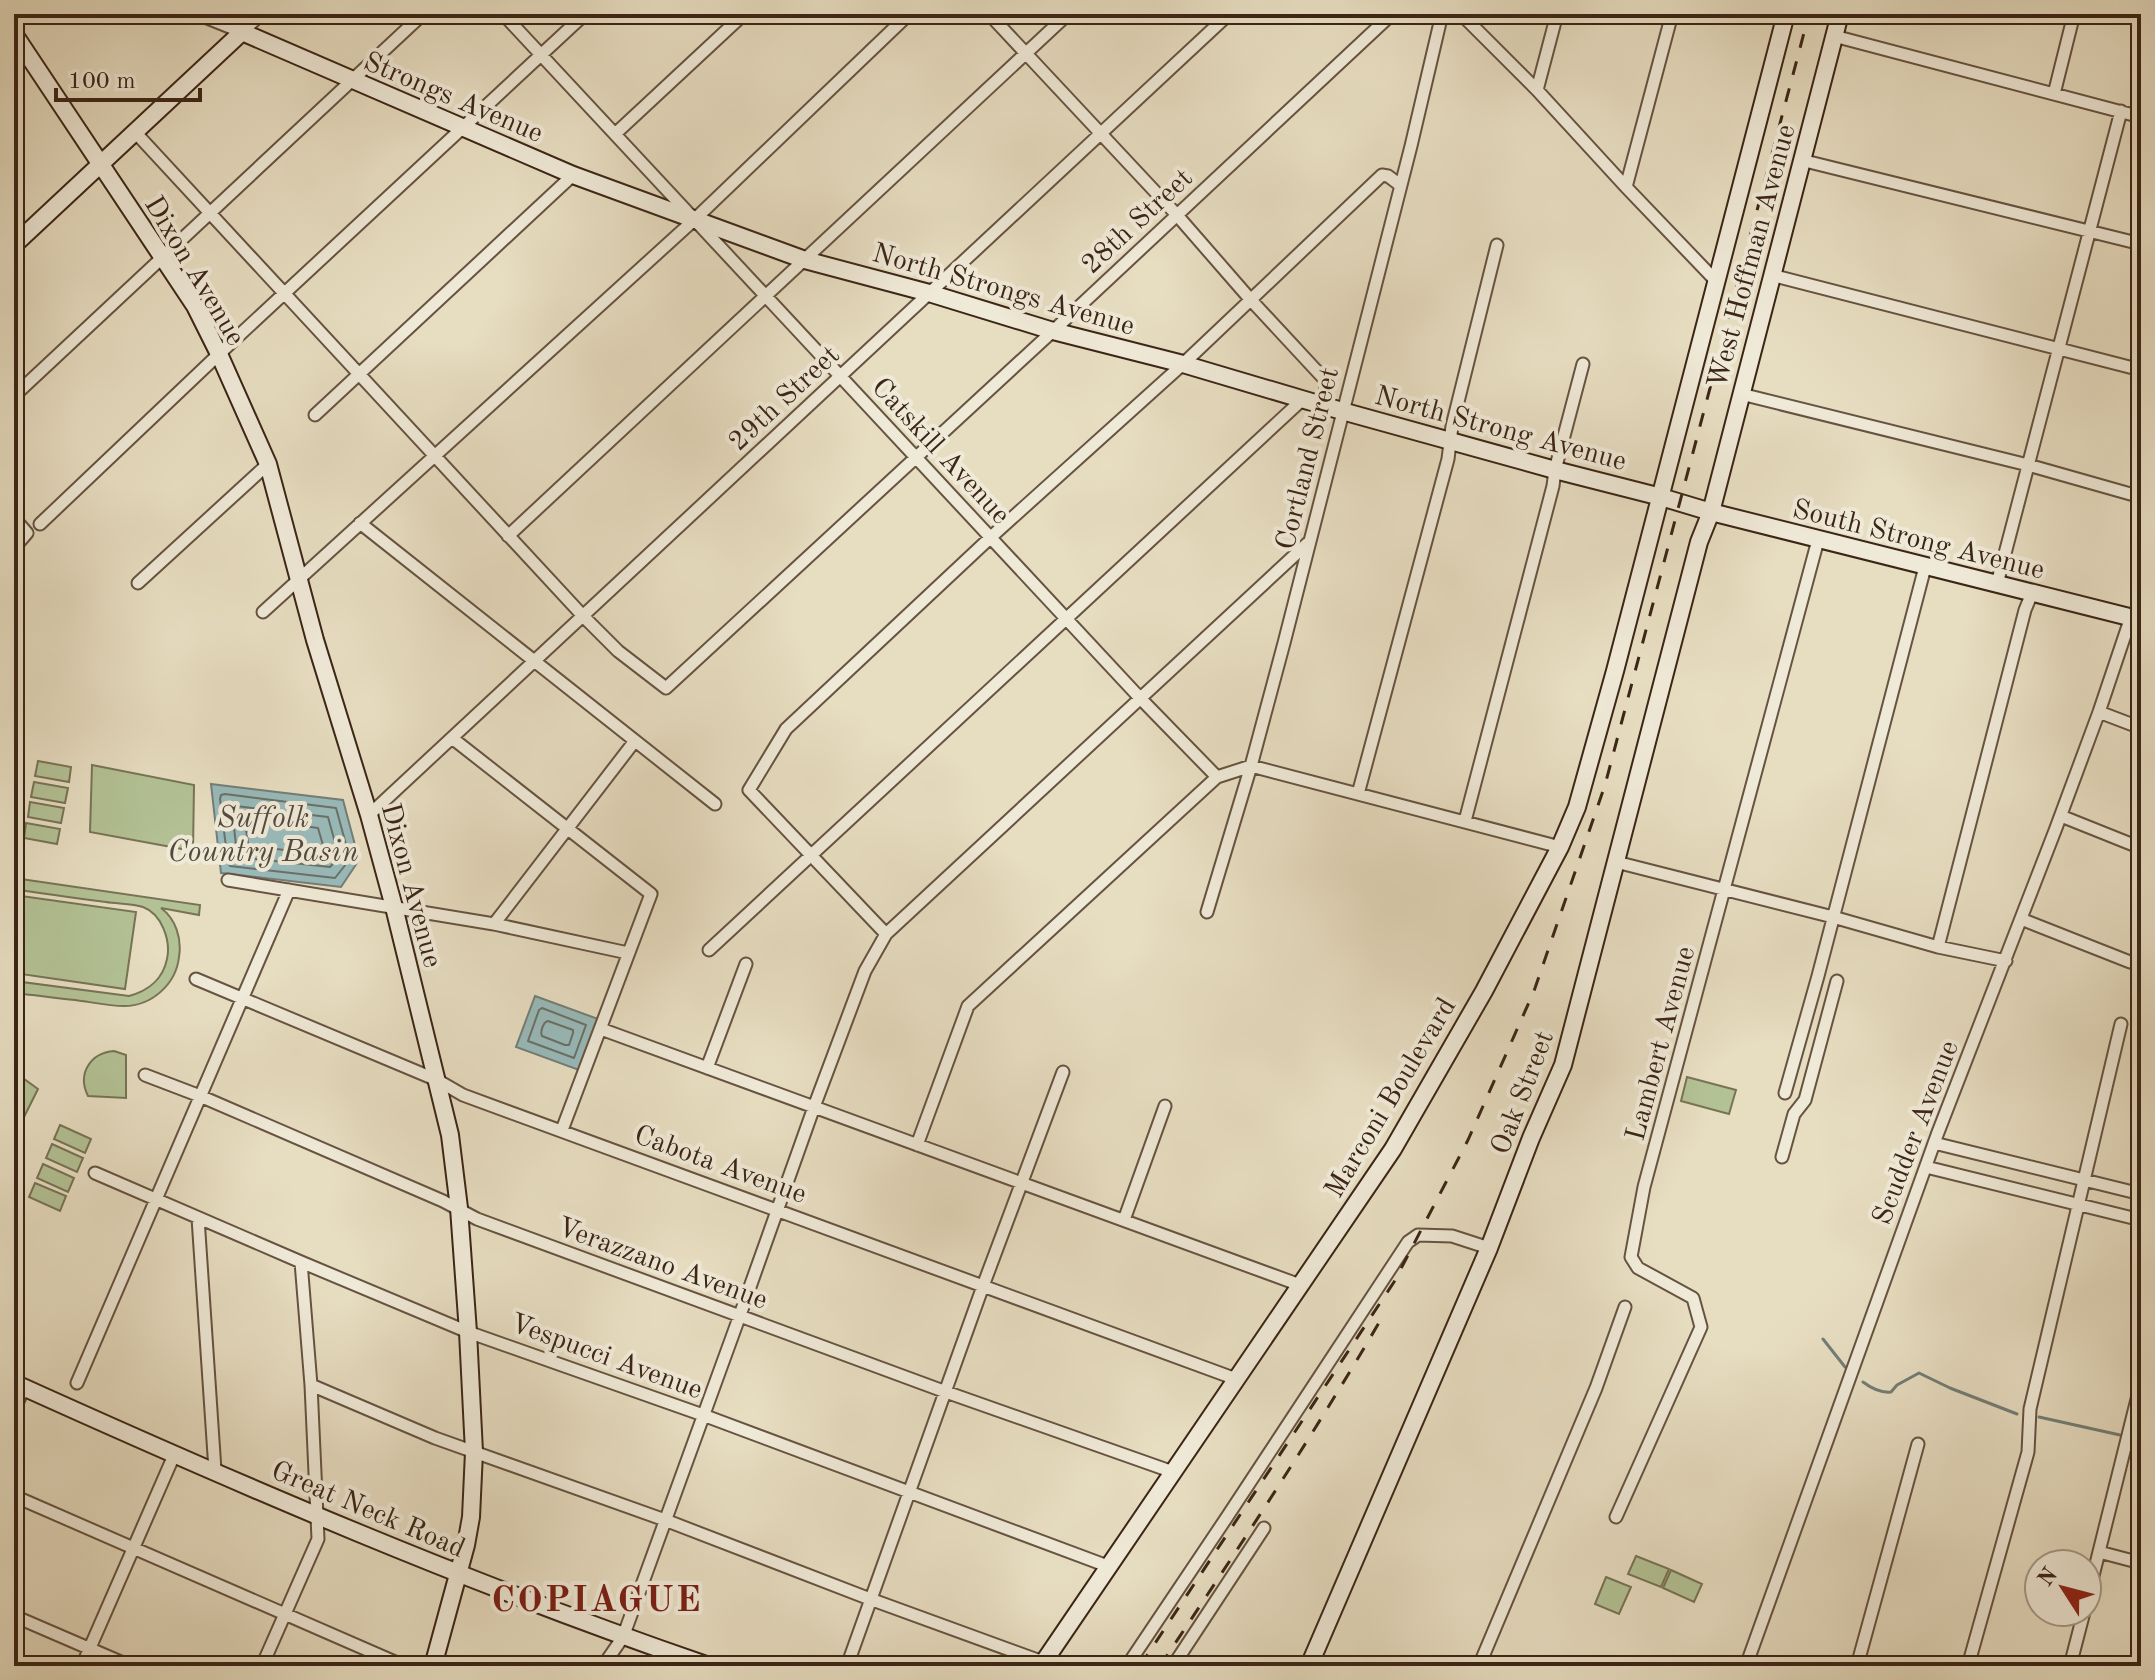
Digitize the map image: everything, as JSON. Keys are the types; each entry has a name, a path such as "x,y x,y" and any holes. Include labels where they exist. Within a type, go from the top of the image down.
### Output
{"main road":[{"name":"West Hoffman Avenue","path":"1661,497 1786,14"},
{"name":"West Hoffman Avenue","path":"1711,512 1840,14"},
{"name":"Strongs Avenue","path":"242,32 461,129 694,220"},
{"path":"14,245 242,32"},
{"name":"Dixon Avenue","path":"14,34 195,306 268,464 315,640 394,907 450,1135 468,1332 474,1452 471,1517 459,1575 433,1666"},
{"name":"North Strongs Avenue","path":"694,220 805,260 1303,399"},
{"name":"North Strong Avenue","path":"1303,399 1686,505"},
{"name":"Marconi Boulevard","path":"1042,1664 1393,1149 1432,1085 1560,847 1580,797 1661,497"},
{"name":"South Strong Avenue","path":"1686,505 2136,618"},
{"name":"Oak Street","path":"1309,1666 1489,1248 1563,1065 1699,542 1711,512"},
{"name":"Great Neck Road","path":"19,1385 459,1575 709,1666"}],"street":[{"name":"Strongs Avenue","path":"197,14 242,32"},
{"path":"242,32 261,14"},
{"path":"14,396 423,14"},
{"name":"Catskill Avenue","path":"503,14 1217,777"},
{"path":"40,524 585,14"},
{"path":"615,134 744,14"},
{"path":"263,612 694,220 909,14"},
{"path":"989,14 1176,214 1327,382 1322,405"},
{"path":"508,536 1068,14"},
{"name":"29th Street","path":"369,815 1229,14"},
{"name":"28th Street","path":"583,616 618,651 666,688 1392,14"},
{"name":"Cortland Street","path":"1207,912 1251,766 1310,541 1396,182 1442,14"},
{"path":"1461,14 1537,90 1716,281"},
{"path":"1537,90 1557,14"},
{"path":"1626,187 1672,14"},
{"path":"2054,94 2074,14"},
{"path":"1834,36 2141,117"},
{"path":"1997,584 2121,111"},
{"path":"135,132 583,616"},
{"path":"1801,160 2141,244"},
{"path":"315,415 573,175"},
{"path":"886,934 749,790 786,729 991,537 1183,364 1382,175 1396,182"},
{"path":"1358,794 1448,459 1452,426 1497,245"},
{"path":"1771,275 2141,370"},
{"path":"1465,821 1583,364"},
{"path":"1741,394 2028,465 2141,497"},
{"path":"709,950 1303,399"},
{"path":"138,583 268,464"},
{"path":"14,518 27,533 14,548"},
{"path":"360,523 715,804"},
{"name":"Lambert Avenue","path":"1616,1517 1701,1327 1693,1298 1638,1268 1631,1257 1644,1187 1818,540"},
{"path":"603,1666 623,1637 814,1107 865,971 886,934 1310,541"},
{"path":"1785,1093 1925,567"},
{"path":"1938,947 2025,610 2032,593"},
{"name":"Scudder Avenue","path":"1746,1666 1934,1143 2136,618"},
{"path":"2099,712 2141,728"},
{"path":"452,738 651,894 562,1130"},
{"path":"494,924 634,742"},
{"path":"917,1145 968,1006 1217,777 1251,766 1560,847"},
{"path":"2061,816 2141,848"},
{"path":"1616,862 1938,947 2006,961"},
{"path":"228,880 494,924 628,953"},
{"path":"77,1383 289,890"},
{"path":"2021,919 2130,962"},
{"path":"707,1068 746,964"},
{"name":"Cabota Avenue","path":"196,979 437,1080 463,1095 1236,1379"},
{"path":"1782,1157 1794,1114 1805,1100 1837,981"},
{"path":"1968,1666 2028,1452 2030,1409 2121,1024"},
{"path":"601,1029 1300,1285"},
{"path":"847,1666 1063,1072"},
{"name":"Verazzano Avenue","path":"145,1075 459,1208 477,1219 1173,1472"},
{"path":"1124,1220 1165,1106"},
{"path":"1934,1143 2141,1194"},
{"path":"1926,1167 2141,1220"},
{"name":"Vespucci Avenue","path":"95,1173 468,1332 703,1415 1110,1567"},
{"path":"198,1218 215,1470"},
{"path":"1127,1666 1408,1242 1418,1235 1452,1236 1489,1248"},
{"path":"262,1666 318,1539 311,1385 301,1262"},
{"path":"1479,1666 1596,1388 1625,1307"},
{"path":"2100,1548 2141,1383"},
{"path":"14,1411 19,1385"},
{"path":"311,1385 392,1421 665,1520 1042,1664"},
{"path":"1857,1666 1918,1444"},
{"path":"82,1666 175,1453"},
{"path":"14,1496 404,1666"},
{"path":"1173,1666 1264,1528"},
{"path":"2103,1553 2141,1563"},
{"path":"14,1616 130,1666"},
{"path":"2070,1666 2080,1628"}],"green space":[{"path":"38,761 71,767 69,782 35,776"},
{"path":"92,765 194,785 193,851 90,832"},
{"path":"34,782 68,788 65,803 31,797"},
{"path":"30,802 64,808 61,823 28,817"},
{"path":"26,823 60,829 57,844 24,838"},
{"path":"14,878 200,905 199,915 161,908 177,930 179,957 168,984 144,1002 118,1006 14,993 14,981 129,996 142,991 158,978 168,952 160,922 143,907 14,889"},
{"path":"14,895 136,912 125,989 14,973"},
{"path":"114,1051 126,1055 126,1098 88,1096 84,1080 88,1066 98,1056"},
{"path":"14,1075 38,1089 14,1137"},
{"path":"1687,1077 1736,1090 1729,1114 1681,1101"},
{"path":"60,1125 91,1139 85,1153 54,1139"},
{"path":"52,1144 83,1158 77,1172 46,1158"},
{"path":"43,1164 74,1178 68,1192 37,1178"},
{"path":"35,1183 66,1196 60,1211 29,1197"},
{"path":"1636,1556 1669,1569 1661,1587 1628,1574"},
{"path":"1671,1570 1702,1584 1694,1602 1663,1588"},
{"path":"1606,1577 1631,1587 1619,1614 1595,1604"}],"water":[{"name":"Suffolk Country Basin","path":"211,784 343,800 359,860 341,887 221,873"},
{"path":"535,996 598,1019 579,1070 516,1047"}],"waterway":[{"path":"1823,1339 1845,1367"},
{"path":"1863,1382 1876,1390 1891,1392 1897,1385 1919,1373 2017,1414"},
{"path":"2039,1417 2120,1435"}],"railway":[{"path":"1140,1666 1394,1282 1468,1140 1534,991 1605,785 1809,14"},
{"path":"1160,1666 1300,1452 1380,1321"}],"district":[{"name":"COPIAGUE","path":"597,1598"}]}
